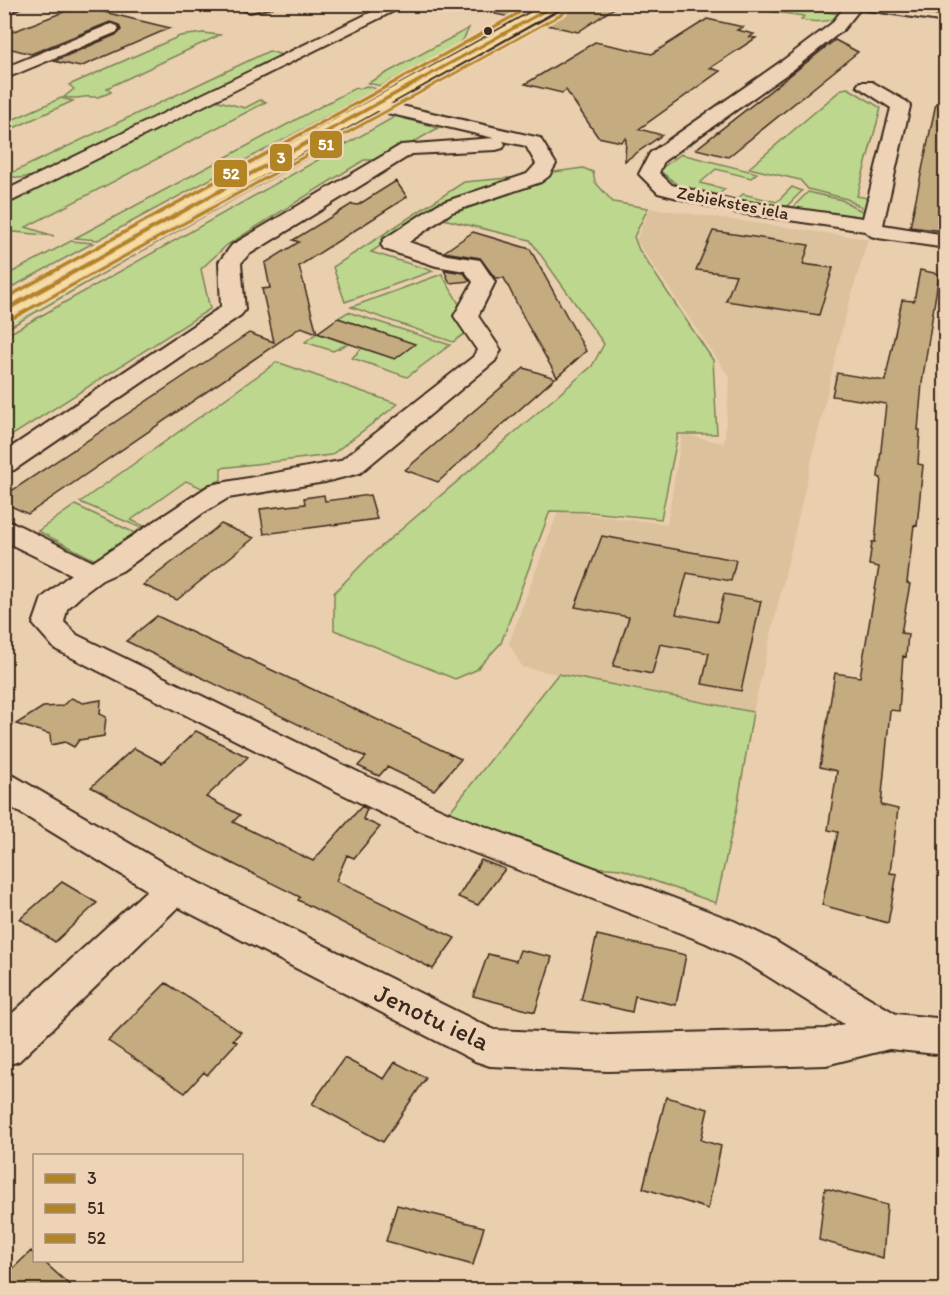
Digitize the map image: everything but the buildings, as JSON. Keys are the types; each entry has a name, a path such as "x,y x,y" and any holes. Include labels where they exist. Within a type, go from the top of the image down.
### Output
{"main road":[{"path":"4,311 559,4"}],"street":[{"path":"4,10 19,4"},
{"path":"250,7 267,4"},
{"path":"4,199 401,4"},
{"path":"856,4 894,7 945,17"},
{"name":"Zebiekstes iela","path":"856,4 837,27 788,65 657,157 652,163 650,174 665,189 733,206 872,226 878,232 945,242"},
{"path":"4,74 111,29"},
{"path":"866,86 901,106 872,226"},
{"path":"376,105 533,142 546,164 534,178 446,208 392,244 444,261 472,266 484,282 466,316 489,350 483,361 350,467 326,474 220,491 193,507 112,564 92,573 53,605 48,624 66,642 350,783 434,822 720,932 759,951 889,1031"},
{"path":"4,464 233,310 230,262 240,250 453,123"},
{"path":"408,149 533,142"},
{"path":"4,180 28,187"},
{"path":"4,529 92,573"},
{"name":"Jenotu iela","path":"4,786 174,888 490,1048 608,1053 826,1047 889,1031 945,1037"},
{"path":"4,1048 174,888"}],"shaded area":[{"path":"650,208 868,239 844,321 753,712 522,667 509,643 558,511 667,524 682,434 724,443 730,378 636,240"}],"green space":[{"path":"764,4 841,14 822,22 801,20 804,16 723,5 719,8 699,5"},
{"path":"469,28 463,40 454,47 381,86 368,83"},
{"path":"203,33 220,35 107,88 111,92 95,97 64,97 74,89 69,85 180,36"},
{"path":"269,51 282,55 37,176 18,178 7,175"},
{"path":"366,86 377,89 98,240 75,238 355,88"},
{"path":"848,88 881,108 857,196 872,199 869,212 847,199 808,189 800,180 749,168 842,89"},
{"path":"61,98 73,101 5,132 5,123"},
{"path":"215,100 245,108 260,100 266,102 26,227 54,236 5,231 5,205"},
{"path":"387,113 139,253 135,251 380,114"},
{"path":"396,116 438,128 383,160 364,160 227,245 201,269 210,309 5,440 5,336"},
{"path":"681,154 757,173 751,178 716,169 700,183 725,189 718,195 679,186 659,170"},
{"path":"583,168 593,172 595,182 613,202 648,208 634,237 639,250 713,360 717,434 678,434 661,519 590,512 550,511 501,643 476,670 455,679 334,630 334,593 370,556 592,366 604,344 530,240 439,218 547,173"},
{"path":"531,176 436,209 371,252 433,271 345,302 333,267 464,182"},
{"path":"792,187 802,191 786,207 737,199 743,194 777,202"},
{"path":"808,192 842,200 867,214 866,219 791,209"},
{"path":"71,241 93,243 5,291 5,276"},
{"path":"130,254 135,255 5,330 5,324"},
{"path":"442,274 460,306 467,332 453,342 351,307"},
{"path":"348,312 450,345 407,377 352,358 362,348 395,359 414,344 338,318"},
{"path":"317,333 348,344 333,351 305,342"},
{"path":"277,362 398,404 331,455 221,468 221,480 202,488 186,481 131,520 144,526 141,528 80,502"},
{"path":"75,505 135,533 99,562 38,531"},
{"path":"558,674 753,712 737,808 716,903 621,869 592,867 448,814"}],"transit line":[{"name":"52","path":"4,299 536,4"},
{"name":"3","path":"4,311 558,4"},
{"name":"3","path":"860,4 946,17"},
{"name":"51","path":"9,320 564,13"}]}
